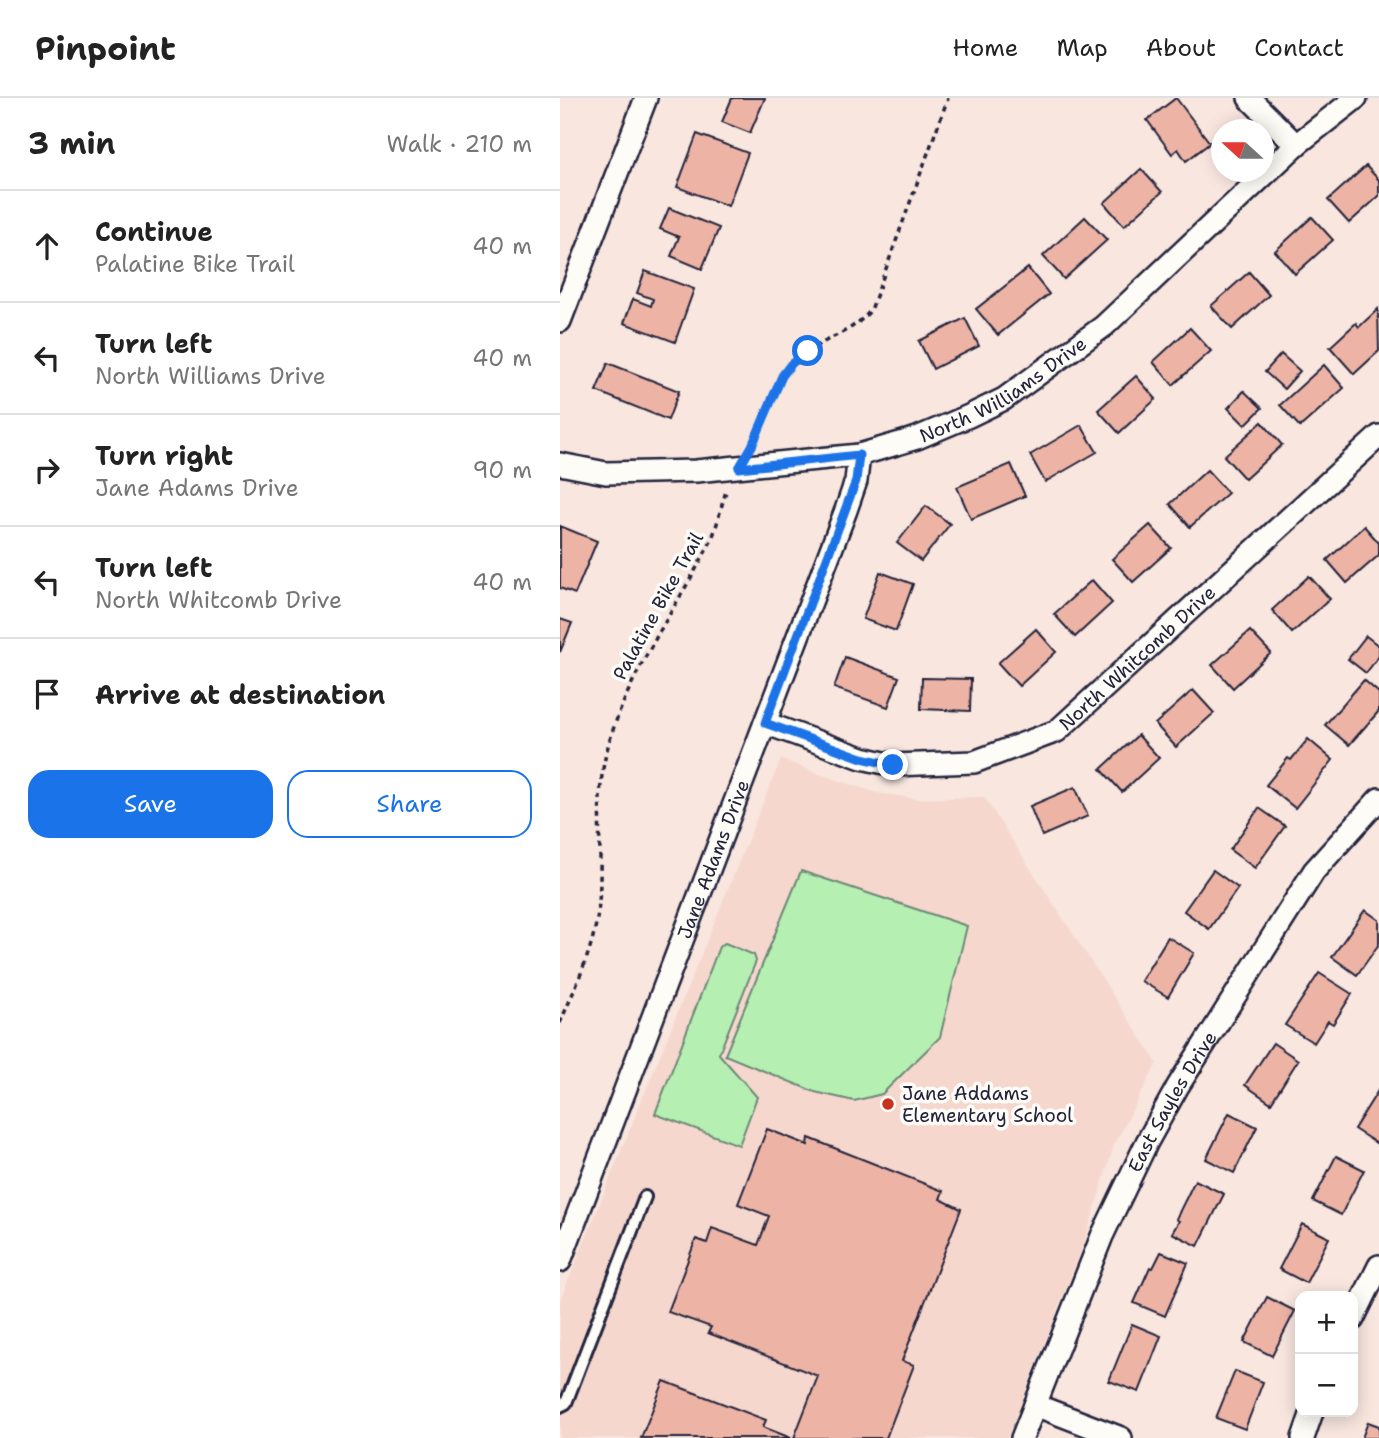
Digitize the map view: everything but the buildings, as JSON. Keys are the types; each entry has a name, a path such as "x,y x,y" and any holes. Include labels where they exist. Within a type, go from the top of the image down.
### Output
{"street":[{"path":"560,321 646,98"},
{"path":"1249,98 1296,145"},
{"name":"North Williams Drive","path":"560,464 606,473 739,468 859,455 917,438 1004,399 1104,326 1296,145 1356,98"},
{"name":"North Whitcomb Drive","path":"765,723 862,758 893,765 974,762 1057,731 1379,436"},
{"name":"Jane Adams Drive","path":"560,1261 846,510 856,481 859,455"},
{"name":"East Sayles Drive","path":"1022,1438 1102,1236 1147,1142 1178,1086 1314,871 1379,799"},
{"path":"1358,1309 1379,1266"},
{"path":"1035,1405 1121,1438"},
{"path":"1303,1438 1310,1417"}],"lane":[{"path":"560,1406 566,1403 645,1197"}],"path":[{"name":"Palatine Bike Trail","path":"560,1023 589,948 599,905 598,803 606,754 629,687 710,542 726,491 752,446 782,376 791,364 808,351 851,329 871,310 948,98"}],"shaded area":[{"name":"Jane Addams Elementary School","path":"781,759 877,793 919,799 984,797 1157,1063 1114,1145 1085,1240 1007,1438 560,1438 560,1301"}],"green space":[{"path":"801,871 967,926 940,1037 882,1094 854,1101 815,1092 725,1055"},
{"path":"725,943 754,955 756,961 719,1054 757,1097 739,1145 655,1114 719,947"}],"place":[{"name":"Jane Addams Elementary School","path":"888,1104"}],"route":[{"path":"808,351 791,364 782,376 752,446 739,468 859,455 856,481 765,723 862,758 893,765"}]}
